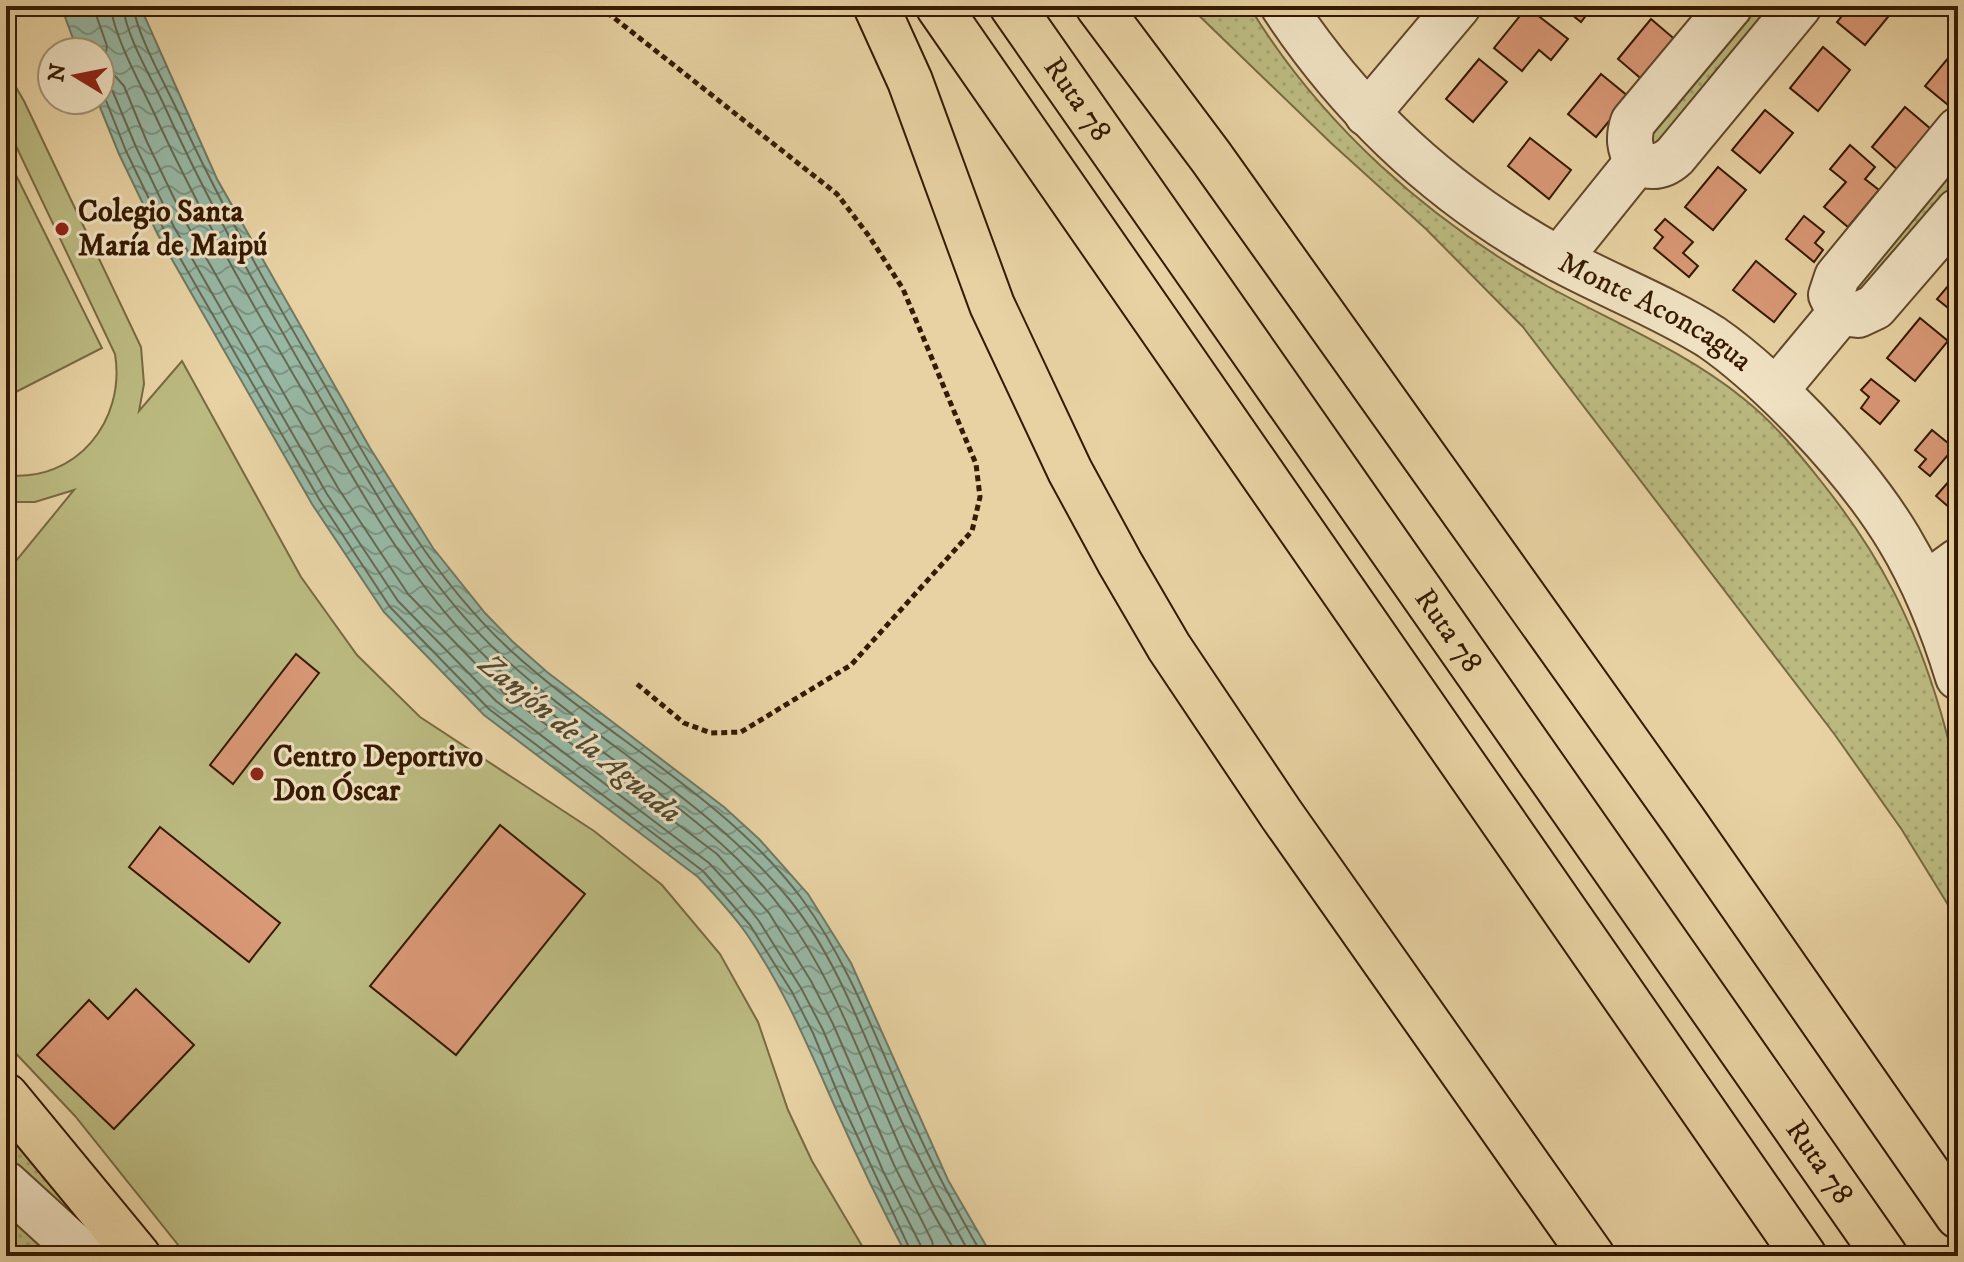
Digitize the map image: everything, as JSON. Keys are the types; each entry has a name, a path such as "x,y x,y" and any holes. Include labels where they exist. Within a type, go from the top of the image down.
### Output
{"main road":[{"path":"876,6 910,81 992,305 1070,471 1120,563 1169,647 1281,814 1588,1253"},
{"name":"Ruta 78","path":"938,6 1804,1256"},
{"name":"Ruta 78","path":"1012,6 1885,1256"},
{"path":"1098,6 1211,157 1630,744 1958,1216"},
{"path":"6,1096 138,1256"}],"street":[{"name":"Monte Aconcagua","path":"1283,6 1332,75 1367,114 1440,183 1491,219 1559,259 1710,337 1776,390 1851,469 1904,545 1942,573 1944,631 1958,677"},
{"path":"1367,114 1458,6"},
{"path":"1730,6 1633,122 1629,145 1637,162 1650,167 1658,166 1675,156 1799,6"},
{"path":"1840,313 1831,295 1837,277 1958,130"},
{"path":"1559,259 1637,162"},
{"path":"1840,313 1858,315 1875,307 1958,211"},
{"path":"1776,390 1840,313"},
{"path":"6,1184 85,1256"}],"path":[{"path":"599,6 837,194 903,289 976,464 980,497 972,531 851,665 741,732 711,733 684,723 637,684"}],"shaded area":[{"path":"1189,6 1249,6 1309,90 1380,165 1419,199 1503,260 1698,366 1765,417 1802,458 1878,562 1907,619 1931,680 1957,781 1958,921 1902,830 1835,735 1523,327 1426,229 1331,143"},
{"path":"1750,6 1782,6 1660,152 1641,137"},
{"name":"Centro Deportivo Don Óscar","path":"6,70 24,101 141,347 144,384 139,411 182,361 301,577 357,655 420,717 594,831 662,885 720,954 758,1022 788,1110 812,1161 868,1256 187,1256 75,1116 6,1043 6,573 74,490 35,502 6,502 6,475 31,475 54,469 74,458 91,443 104,424 116,379 115,354 6,125"},
{"path":"1958,151 1958,189 1859,307 1840,292"},
{"path":"6,155 102,348 6,397"},
{"path":"6,1129 90,1222 80,1232 6,1159"},
{"path":"6,1209 62,1256 6,1256"}],"water":[{"name":"Zanjón de la Aguada","path":"61,6 140,6 217,179 370,448 433,548 485,613 512,641 547,672 724,807 759,839 808,894 851,963 948,1180 992,1256 907,1256 784,996 735,918 698,877 484,715 384,612 312,504 158,235 119,154 104,116 116,116 116,36 72,36"}],"building":[{"path":"1561,6 1593,6 1581,22"},
{"path":"1680,6 1709,6 1697,20"},
{"path":"1850,6 1897,6 1865,45 1837,22"},
{"path":"1527,7 1568,39 1551,60 1539,50 1522,71 1494,48"},
{"path":"1651,19 1678,42 1645,82 1618,59"},
{"path":"1958,46 1958,102 1953,109 1925,86"},
{"path":"1823,47 1850,70 1818,111 1790,88"},
{"path":"1479,59 1507,82 1473,122 1446,99"},
{"path":"1601,74 1629,97 1596,137 1568,114"},
{"path":"1905,107 1932,130 1899,171 1872,147"},
{"path":"1765,110 1793,133 1760,173 1732,150"},
{"path":"1530,138 1571,170 1549,199 1508,166"},
{"path":"1850,145 1875,167 1865,179 1879,190 1848,227 1824,207 1846,182 1830,169"},
{"path":"1718,167 1746,190 1713,230 1685,207"},
{"path":"1804,216 1824,232 1815,243 1823,250 1814,262 1786,239"},
{"path":"1665,219 1693,242 1683,253 1698,266 1689,277 1654,248 1663,237 1655,230"},
{"path":"1756,261 1796,294 1774,322 1733,290"},
{"path":"1958,274 1958,316 1937,299"},
{"path":"1920,318 1948,341 1915,381 1887,358"},
{"path":"1871,379 1899,401 1880,424 1861,408 1869,397 1861,390"},
{"path":"1932,430 1954,448 1930,476 1919,467 1926,459 1915,450"},
{"path":"1958,471 1958,515 1936,496"},
{"path":"6,548 15,554 6,566"},
{"path":"296,654 319,673 233,784 210,765"},
{"path":"500,825 585,894 456,1055 370,986"},
{"path":"160,827 280,923 249,962 129,867"},
{"path":"136,989 194,1045 114,1129 37,1055 89,1000 108,1019"}],"place":[{"name":"Colegio Santa María de Maipú","path":"62,229"},
{"name":"Centro Deportivo Don Óscar","path":"257,774"}]}
